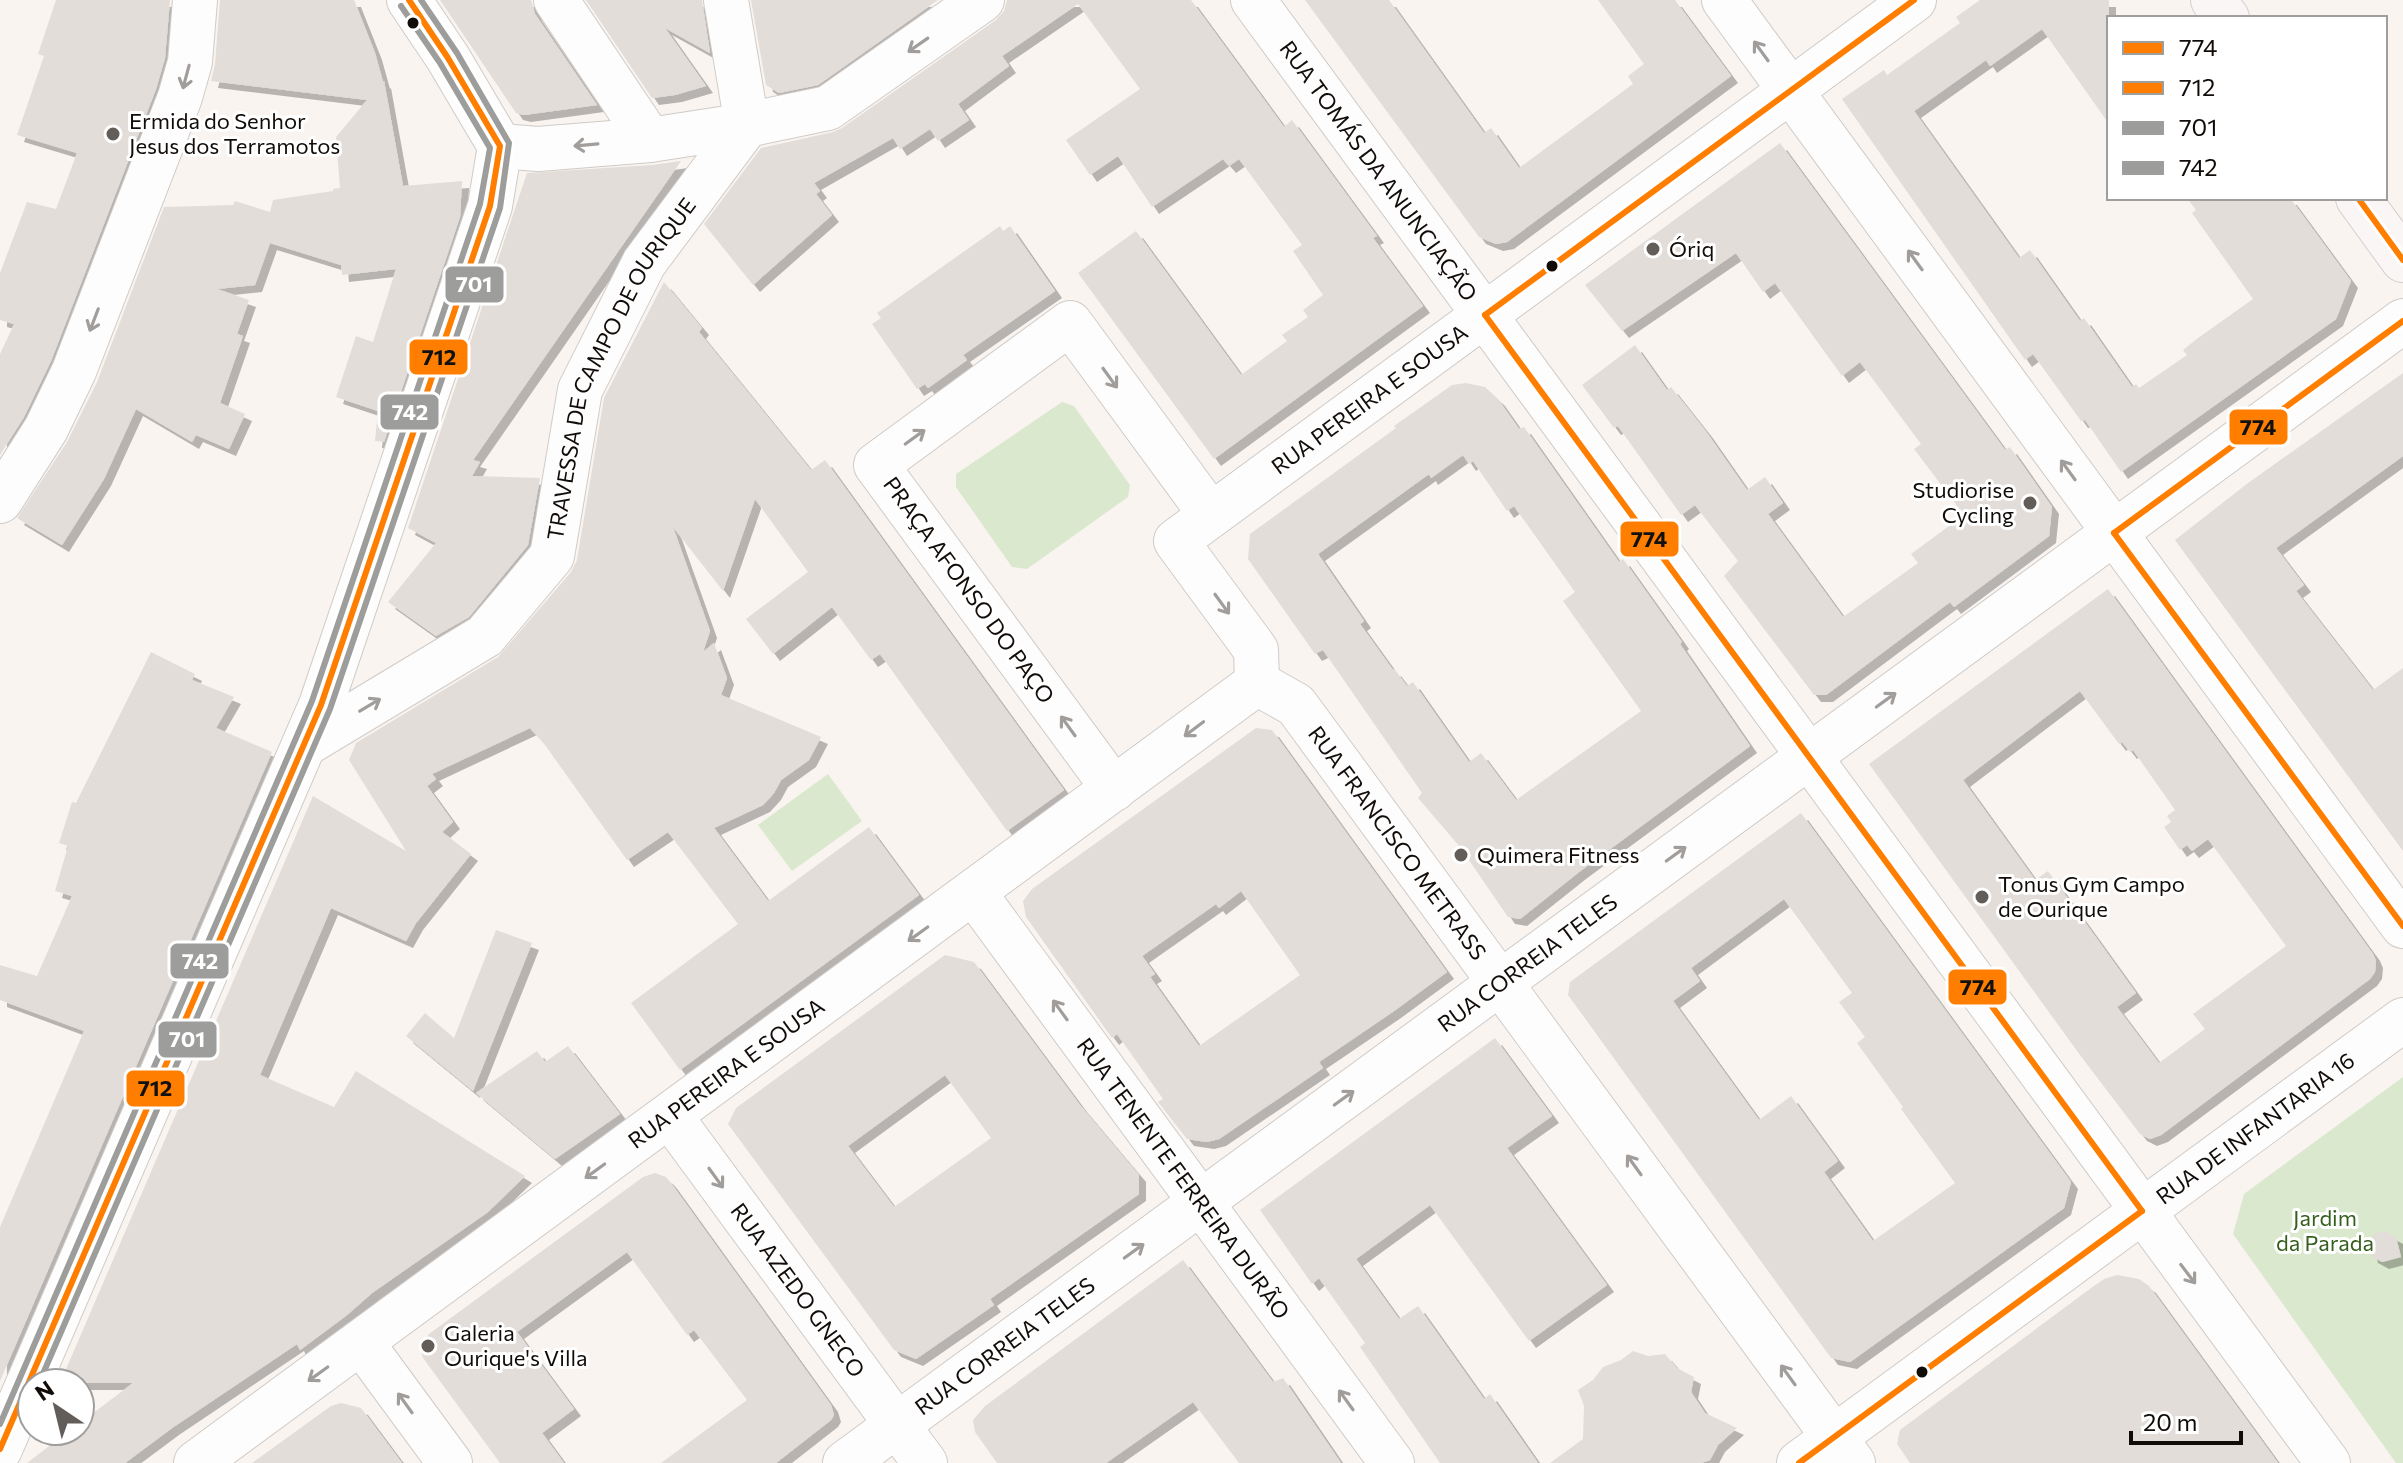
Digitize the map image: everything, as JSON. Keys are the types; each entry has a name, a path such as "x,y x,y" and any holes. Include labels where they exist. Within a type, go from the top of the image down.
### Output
{"main road":[{"path":"2213,0 2225,16"},
{"path":"2359,200 2403,260"}],"street":[{"path":"0,501 46,429 74,371 180,97 190,62 195,0"},
{"path":"0,1449 336,665 490,206 500,146 448,58 409,0"},
{"path":"556,0 650,140"},
{"path":"726,0 747,125"},
{"path":"500,146 538,149 650,140 828,108 982,0"},
{"name":"RUA TOMÁS DA ANUNCIAÇÃO","path":"1253,0 2328,1463"},
{"path":"1724,0 2403,926"},
{"name":"RUA PEREIRA E SOUSA","path":"1211,515 1914,0"},
{"name":"TRAVESSA DE CAMPO DE OURIQUE","path":"304,745 485,636 552,556 580,390 644,263 747,125"},
{"name":"RUA CORREIA TELES","path":"845,1463 2403,321"},
{"name":"PRAÇA AFONSO DO PAÇO","path":"1114,789 876,465 1070,323 1211,515"},
{"path":"1211,515 1176,541 1256,650 1257,683"},
{"name":"RUA PEREIRA E SOUSA","path":"196,1463 1257,683"},
{"name":"RUA FRANCISCO METRASS","path":"1257,683 1296,705 1844,1450"},
{"name":"RUA TENENTE FERREIRA DURÃO","path":"974,893 1392,1463"},
{"name":"RUA DE INFANTARIA 16","path":"1799,1463 1844,1450 2142,1211 2403,1020"},
{"name":"RUA AZEDO GNECO","path":"670,1116 925,1463"},
{"path":"361,1342 450,1463"}],"green space":[{"path":"1062,402 1074,406 1130,485 1128,497 1027,569 1012,567 956,487 956,474"},
{"path":"828,774 862,821 792,871 758,825"},
{"name":"Jardim da Parada","path":"2403,1077 2403,1463 2396,1463 2233,1234 2244,1194"}],"building":[{"path":"56,0 170,0 165,58 156,89 51,361 24,417 0,455 0,354 14,324 0,320 0,273 27,202 56,209 77,153 17,135 44,56 38,54"},
{"path":"220,0 354,0 384,81 403,186 462,181 460,217 384,442 375,441 378,411 336,397 356,336 373,342 396,269 342,275 341,265 270,243 255,285 217,289 249,300 237,334 243,336 220,403 245,414 229,449 196,435 192,442 136,409 104,479 62,545 17,518 67,442 97,382 164,207 233,205 235,201 270,212 273,200 340,188 336,137 367,100 211,81"},
{"path":"440,0 531,0 535,14 597,105 524,115 516,113"},
{"path":"586,0 702,0 710,53 665,28 706,86 652,98"},
{"path":"751,0 938,0 818,85 779,93 766,85"},
{"path":"1007,0 1191,0 1284,127 1292,120 1377,236 1373,238 1423,306 1214,459 1078,273 1136,231 1241,375 1287,341 1282,335 1308,317 1303,310 1323,295 1293,251 1302,245 1239,159 1229,166 1223,159 1152,207 1118,156 1090,175 1066,140 1140,89 1078,4 1002,56 1009,66 958,104 969,120 938,141 930,129 900,149 893,138 814,183 820,191 816,194 832,215 753,285 704,224 761,148 842,128 996,20 1004,11"},
{"path":"1305,0 1389,0 1484,133 1491,128 1519,168 1633,84 1628,76 1644,64 1598,0 1675,0 1731,76 1507,242 1496,244 1479,237"},
{"path":"1980,0 2109,0 2107,121 2042,29 1990,66 1986,60 1914,111 2019,258 2030,250 2080,321 2084,318 2132,387 2136,384 2139,388 2187,355 2183,350 2253,299 2192,213 2196,210 2188,200 2291,200 2351,281 2336,319 2121,472 2033,354 2025,360 1842,99 1884,70 1887,75 1960,23 1956,17"},
{"path":"1780,143 2005,450 2010,447 2052,507 2049,536 1954,607 1950,602 1826,695 1814,695 1724,576 1738,561 1695,505 1681,515 1618,426 1614,428 1582,385 1635,345 1667,390 1671,387 1705,430 1747,490 1765,477 1783,503 1768,514 1843,617 1918,563 1911,554 1964,515 1914,449 1921,444 1860,362 1842,376 1775,283 1763,292 1736,253 1622,331 1585,285"},
{"path":"681,161 473,460 480,462 472,476 540,478 528,545 469,617 436,636 388,602 436,543 408,528 527,173"},
{"path":"1000,226 1003,231 1010,226 1055,291 963,355 967,360 928,388 925,384 917,389 872,324 881,318 877,313"},
{"path":"664,282 702,328 699,332 811,470 825,460 1064,790 1007,831 880,654 871,660 832,607 773,654 746,619 808,572 755,499 723,591 673,527 710,631 703,652 714,643 727,678 721,695 821,737 809,760 781,780 763,805 714,828 768,901 869,827 919,895 680,1070 631,1003 738,924 668,832 627,860 530,728 432,774 436,779 427,786 453,822 442,832 471,854 416,923 406,941 331,908 260,1075 334,1107 356,1071 525,1176 488,1212 372,1293 300,1350 297,1344 125,1463 27,1463 48,1447 96,1447 96,1411 133,1383 96,1383 96,1367 67,1367 313,796 406,851 349,760 356,743 498,657 571,572 577,560 604,398"},
{"path":"2403,373 2403,456 2276,548 2304,585 2296,591 2373,690 2403,668 2403,851 2175,540 2248,483"},
{"path":"1466,383 1485,387 1498,399 1519,429 1524,427 1619,562 1623,559 1682,642 1680,644 1750,746 1520,919 1508,917 1460,847 1418,798 1422,793 1323,650 1315,654 1248,559 1250,534 1452,385","holes":["1463,455 1469,464 1473,461 1507,511 1514,506 1575,592 1563,601 1641,711 1516,800 1481,753 1469,762 1413,682 1407,686 1393,670 1360,624 1364,621 1318,554 1429,474 1431,478"]},
{"path":"2108,589 2373,954 2375,972 2370,979 2161,1135 2150,1139 2140,1134 2080,1055 1869,764","holes":["2080,691 2119,744 2122,742 2130,752 2133,750 2175,810 2167,816 2171,822 2164,827 2180,850 2187,845 2192,851 2208,839 2286,946 2193,1014 2205,1029 2159,1063 2117,1007 2136,993 2048,871 2035,880 1963,780"]},
{"path":"151,652 195,674 192,680 234,697 216,728 272,752 0,1381 0,1227 84,1031 0,1000 0,965 37,976 72,896 55,891 68,846 59,843 72,802 76,803"},
{"path":"1256,728 1272,730 1447,972 1319,1062 1323,1068 1219,1139 1207,1142 1187,1139 1158,1102 1163,1099 1117,1034 1112,1038 1026,917 1023,901 1032,889","holes":["1241,891 1300,975 1199,1046 1150,977 1155,974 1142,956 1216,904 1219,908"]},
{"path":"1801,813 2071,1182 2064,1208 1850,1362 1831,1358 1568,995 1570,982","holes":["1784,899 1852,993 1839,1002 1865,1037 1857,1043 1955,1183 1873,1241 1824,1172 1838,1161 1791,1096 1759,1120 1673,1001 1700,981 1691,968"]},
{"path":"496,930 532,943 473,1091 406,1036 425,1013 454,1038"},
{"path":"945,955 974,962 1080,1105 1139,1175 1139,1194 990,1299 994,1305 916,1359 894,1350 728,1124 736,1108","holes":["945,1075 991,1138 894,1207 848,1146"]},
{"path":"1495,1038 1552,1116 1507,1148 1607,1285 1529,1341 1430,1205 1356,1259 1399,1319 1418,1306 1484,1399 1490,1394 1538,1463 1440,1463 1360,1347 1365,1343 1319,1278 1312,1284 1260,1210"},
{"path":"568,1046 620,1114 555,1159 476,1093 537,1051 545,1062"},
{"path":"655,1173 666,1177 671,1183 831,1405 834,1415 776,1463 661,1463 747,1400 694,1330 687,1335 627,1252 517,1332 574,1409 542,1433 564,1463 500,1463 423,1358 423,1342 429,1334 643,1177"},
{"path":"2385,1231 2396,1237 2401,1257 2382,1262 2371,1256 2368,1245 2374,1234"},
{"path":"1183,1260 1273,1382 1283,1378 1341,1463 1239,1463 1193,1402 1106,1463 997,1463 975,1432 973,1420 985,1406"},
{"path":"2117,1275 2139,1279 2149,1286 2278,1463 1910,1463 1897,1444 1900,1430 2087,1291 2104,1279"},
{"path":"1633,1351 1648,1356 1665,1354 1677,1368 1694,1377 1691,1392 1705,1413 1737,1428 1718,1445 1710,1460 1701,1463 1550,1463 1583,1439 1584,1406 1578,1390 1593,1380 1603,1367"},
{"path":"341,1403 361,1408 402,1463 252,1463 331,1406"}],"transit line":[{"name":"712","path":"0,1449 321,705 490,206 500,146 448,58 409,0"},
{"name":"701","path":"46,1367 330,709 500,208 509,143 457,53 421,0"},
{"name":"774","path":"1485,315 1914,0"},
{"name":"742","path":"0,1424 312,701 480,204 490,148 440,63 401,6"},
{"name":"774","path":"2359,200 2403,260"},
{"name":"774","path":"1485,315 2142,1211"},
{"name":"774","path":"2114,533 2403,321"},
{"name":"774","path":"2114,533 2403,926"},
{"name":"774","path":"1799,1463 2142,1211"}],"place":[{"name":"Ermida do Senhor Jesus dos Terramotos","path":"113,134"},
{"name":"Óriq","path":"1653,249"},
{"name":"Studiorise Cycling","path":"2030,503"},
{"name":"Quimera Fitness","path":"1461,855"},
{"name":"Tonus Gym Campo de Ourique","path":"1982,897"},
{"name":"Galeria Ourique's Villa","path":"428,1346"}]}
